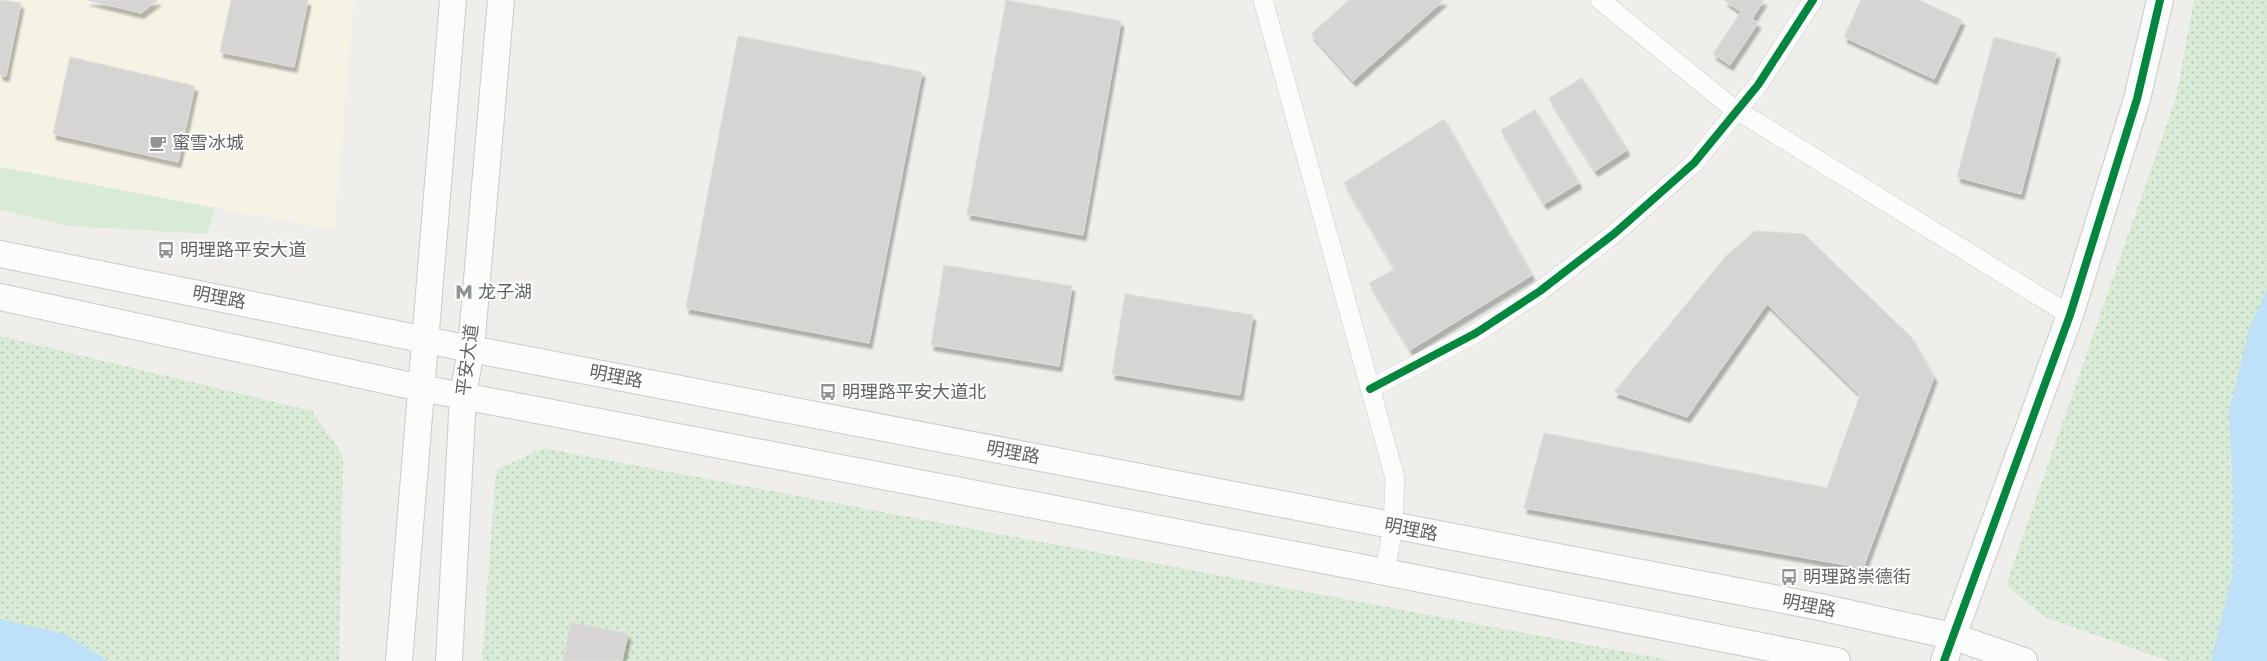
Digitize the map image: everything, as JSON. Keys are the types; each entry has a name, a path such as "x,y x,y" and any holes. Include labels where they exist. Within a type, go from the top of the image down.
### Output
{"main road":[{"path":"399,661 453,0"},
{"name":"平安大道","path":"449,661 463,396 471,349 501,0"},
{"path":"1944,661 2070,315 2137,99 2160,0"},
{"name":"明理路","path":"0,254 425,338 471,349 1393,527 1820,607 1952,636 2024,661"},
{"path":"0,297 421,388 1385,572 1836,661"}],"street":[{"path":"1263,0 1395,478 1393,527 1385,572"},
{"path":"1600,0 1738,110 2070,315"},
{"path":"1370,389 1476,333 1540,291 1615,232 1694,163 1758,85 1813,0"}],"shaded area":[{"path":"0,0 354,0 334,230 0,167"}],"green space":[{"path":"2194,0 2267,0 2267,661 2168,661 2045,617 2006,585 2176,98"},
{"path":"0,167 215,208 207,234 70,226 0,210"},
{"path":"0,336 312,411 343,455 339,661 0,661"},
{"path":"543,448 1674,661 482,661 496,470"}],"water":[{"path":"2267,289 2267,661 2211,661 2233,572 2233,489 2229,411 2250,327"},
{"path":"0,619 65,634 108,661 0,661"}],"building":[{"path":"0,0 21,3 6,76 0,75"},
{"path":"87,0 158,0 141,13"},
{"path":"231,0 308,0 294,67 220,52"},
{"path":"1006,0 1121,21 1083,235 967,214"},
{"path":"1349,0 1444,0 1353,81 1311,34"},
{"path":"1724,0 1764,0 1752,19 1758,23 1730,65 1713,54 1741,12"},
{"path":"1861,0 1919,0 1962,20 1934,79 1844,37"},
{"path":"738,36 922,72 869,343 686,308"},
{"path":"1994,37 2057,53 2021,194 1957,177"},
{"path":"70,57 195,86 178,162 53,134"},
{"path":"1582,78 1627,150 1595,171 1549,98"},
{"path":"1535,110 1579,183 1544,204 1501,130"},
{"path":"1444,119 1532,275 1410,350 1369,283 1395,269 1344,183"},
{"path":"1755,231 1804,234 1911,337 1934,377 1863,568 1524,508 1544,433 1827,488 1860,395 1767,304 1687,417 1614,392 1726,256"},
{"path":"944,265 1072,286 1059,366 931,345"},
{"path":"1125,294 1253,315 1240,395 1112,374"},
{"path":"571,622 628,634 622,661 563,661"}],"cycle path":[{"path":"1370,389 1476,333 1540,291 1615,233 1694,163 1758,85 1813,0"},
{"path":"1944,661 2070,315 2137,99 2160,0"}],"place":[{"name":"蜜雪冰城","path":"158,143"},
{"name":"明理路平安大道","path":"166,250"},
{"name":"龙子湖","path":"464,292"},
{"name":"明理路平安大道北","path":"828,392"},
{"name":"明理路崇德街","path":"1789,577"}]}
